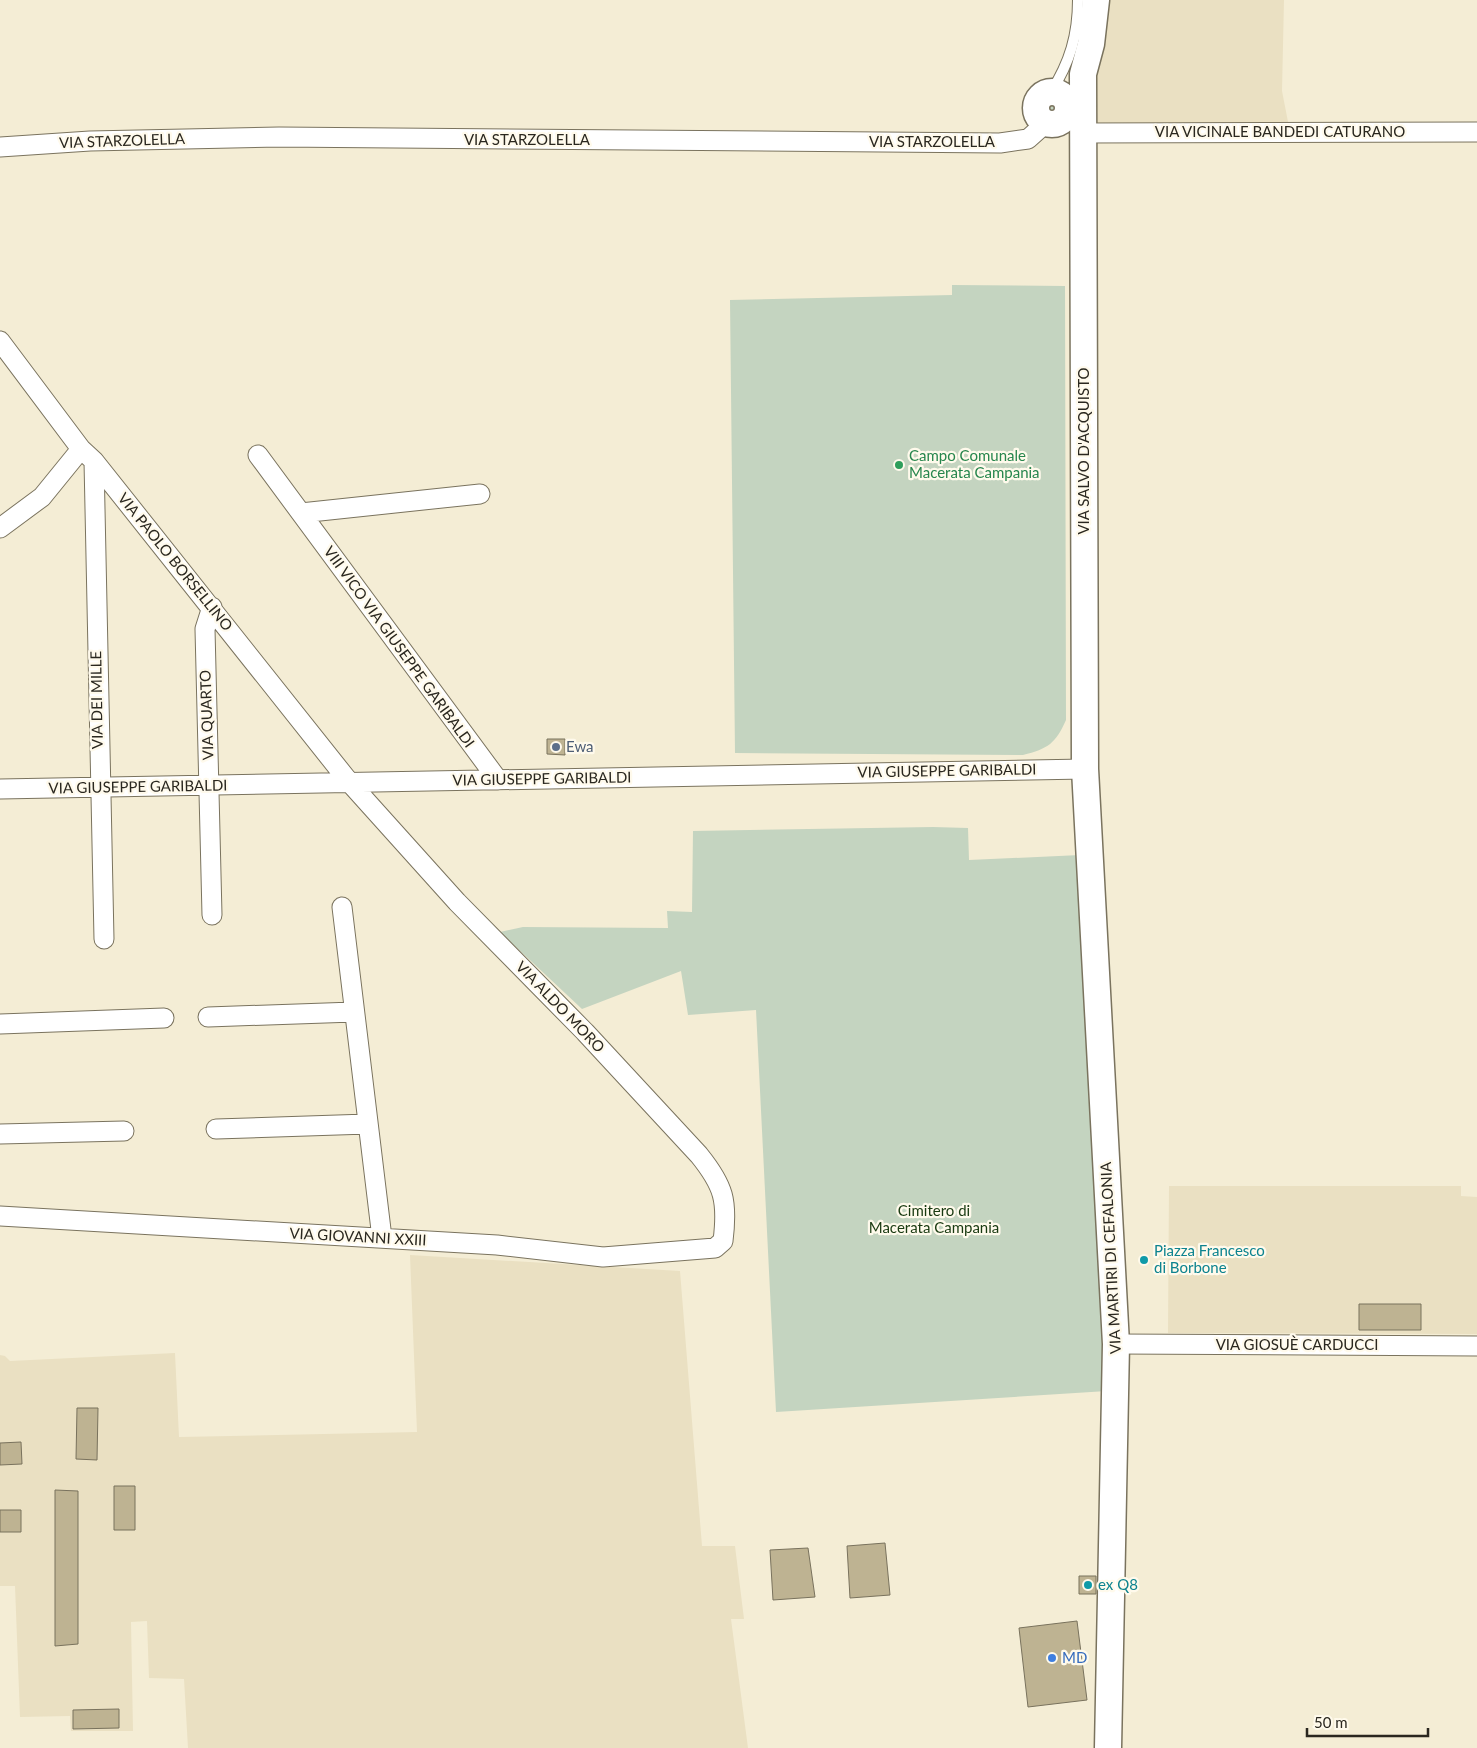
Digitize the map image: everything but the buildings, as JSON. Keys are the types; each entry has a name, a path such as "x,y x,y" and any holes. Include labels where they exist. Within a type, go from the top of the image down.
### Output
{"street":[{"name":"VIA SALVO D'ACQUISTO","path":"1085,769 1062,113 1083,74 1091,44 1096,0"},
{"name":"VIA SALVO D'ACQUISTO","path":"1062,113 1083,74"},
{"name":"VIA VICINALE BANDEDI CATURANO","path":"1062,113 1477,132"},
{"name":"VIA STARZOLELLA","path":"0,147 90,141 279,137 1000,143 1028,140 1062,113"},
{"name":"VIA PAOLO BORSELLINO","path":"0,341 88,455 212,607 350,783"},
{"path":"0,528 42,497 88,455"},
{"name":"VIA DEI MILLE","path":"88,455 104,939"},
{"name":"VIII VICO VIA GIUSEPPE GARIBALDI","path":"258,455 498,780"},
{"path":"301,513 480,494"},
{"name":"VIA QUARTO","path":"212,607 205,629 212,914"},
{"name":"VIA GIUSEPPE GARIBALDI","path":"0,789 1085,769"},
{"name":"VIA MARTIRI DI CEFALONIA","path":"1085,769 1116,1344 1108,1748"},
{"name":"VIA ALDO MORO","path":"350,783 457,902 585,1032 708,1166 722,1190 726,1220 723,1241 715,1248"},
{"path":"342,907 382,1238"},
{"path":"208,1017 354,1012"},
{"path":"0,1024 164,1018"},
{"path":"216,1129 368,1124"},
{"path":"0,1134 124,1131"},
{"name":"VIA GIOVANNI XXIII","path":"0,1216 382,1238 497,1246 603,1257 715,1248"},
{"name":"VIA GIOSUÈ CARDUCCI","path":"1116,1344 1477,1346"}],"lane":[{"path":"1062,113 1067,66 1078,27 1078,0"}],"shaded area":[{"path":"1104,0 1284,0 1282,91 1289,127 1089,131"},
{"path":"1169,1186 1461,1186 1461,1196 1477,1197 1477,1334 1168,1333"},
{"path":"410,1255 680,1271 702,1546 735,1546 744,1619 731,1619 748,1748 188,1748 184,1679 149,1678 147,1621 131,1622 133,1731 71,1731 70,1716 20,1717 15,1586 0,1586 0,1355 5,1356 10,1361 175,1353 179,1437 417,1432"}],"green space":[{"path":"1052,96 1060,100 1064,108 1060,116 1052,120 1044,116 1040,108 1044,100"},
{"name":"Campo Comunale Macerata Campania","path":"952,285 1065,286 1066,720 1055,740 1039,750 1023,755 735,753 730,300 952,295"},
{"name":"Cimitero di Macerata Campania","path":"968,828 969,860 1080,855 1107,1391 776,1412 756,1010 688,1015 681,971 582,1009 500,932 523,927 668,928 667,911 692,912 693,831"}],"place":[{"name":"Campo Comunale Macerata Campania","path":"899,465"},
{"name":"Ewa","path":"556,747"},
{"name":"Piazza Francesco di Borbone","path":"1144,1260"},
{"name":"ex Q8","path":"1088,1585"},
{"name":"MD","path":"1052,1658"}]}
